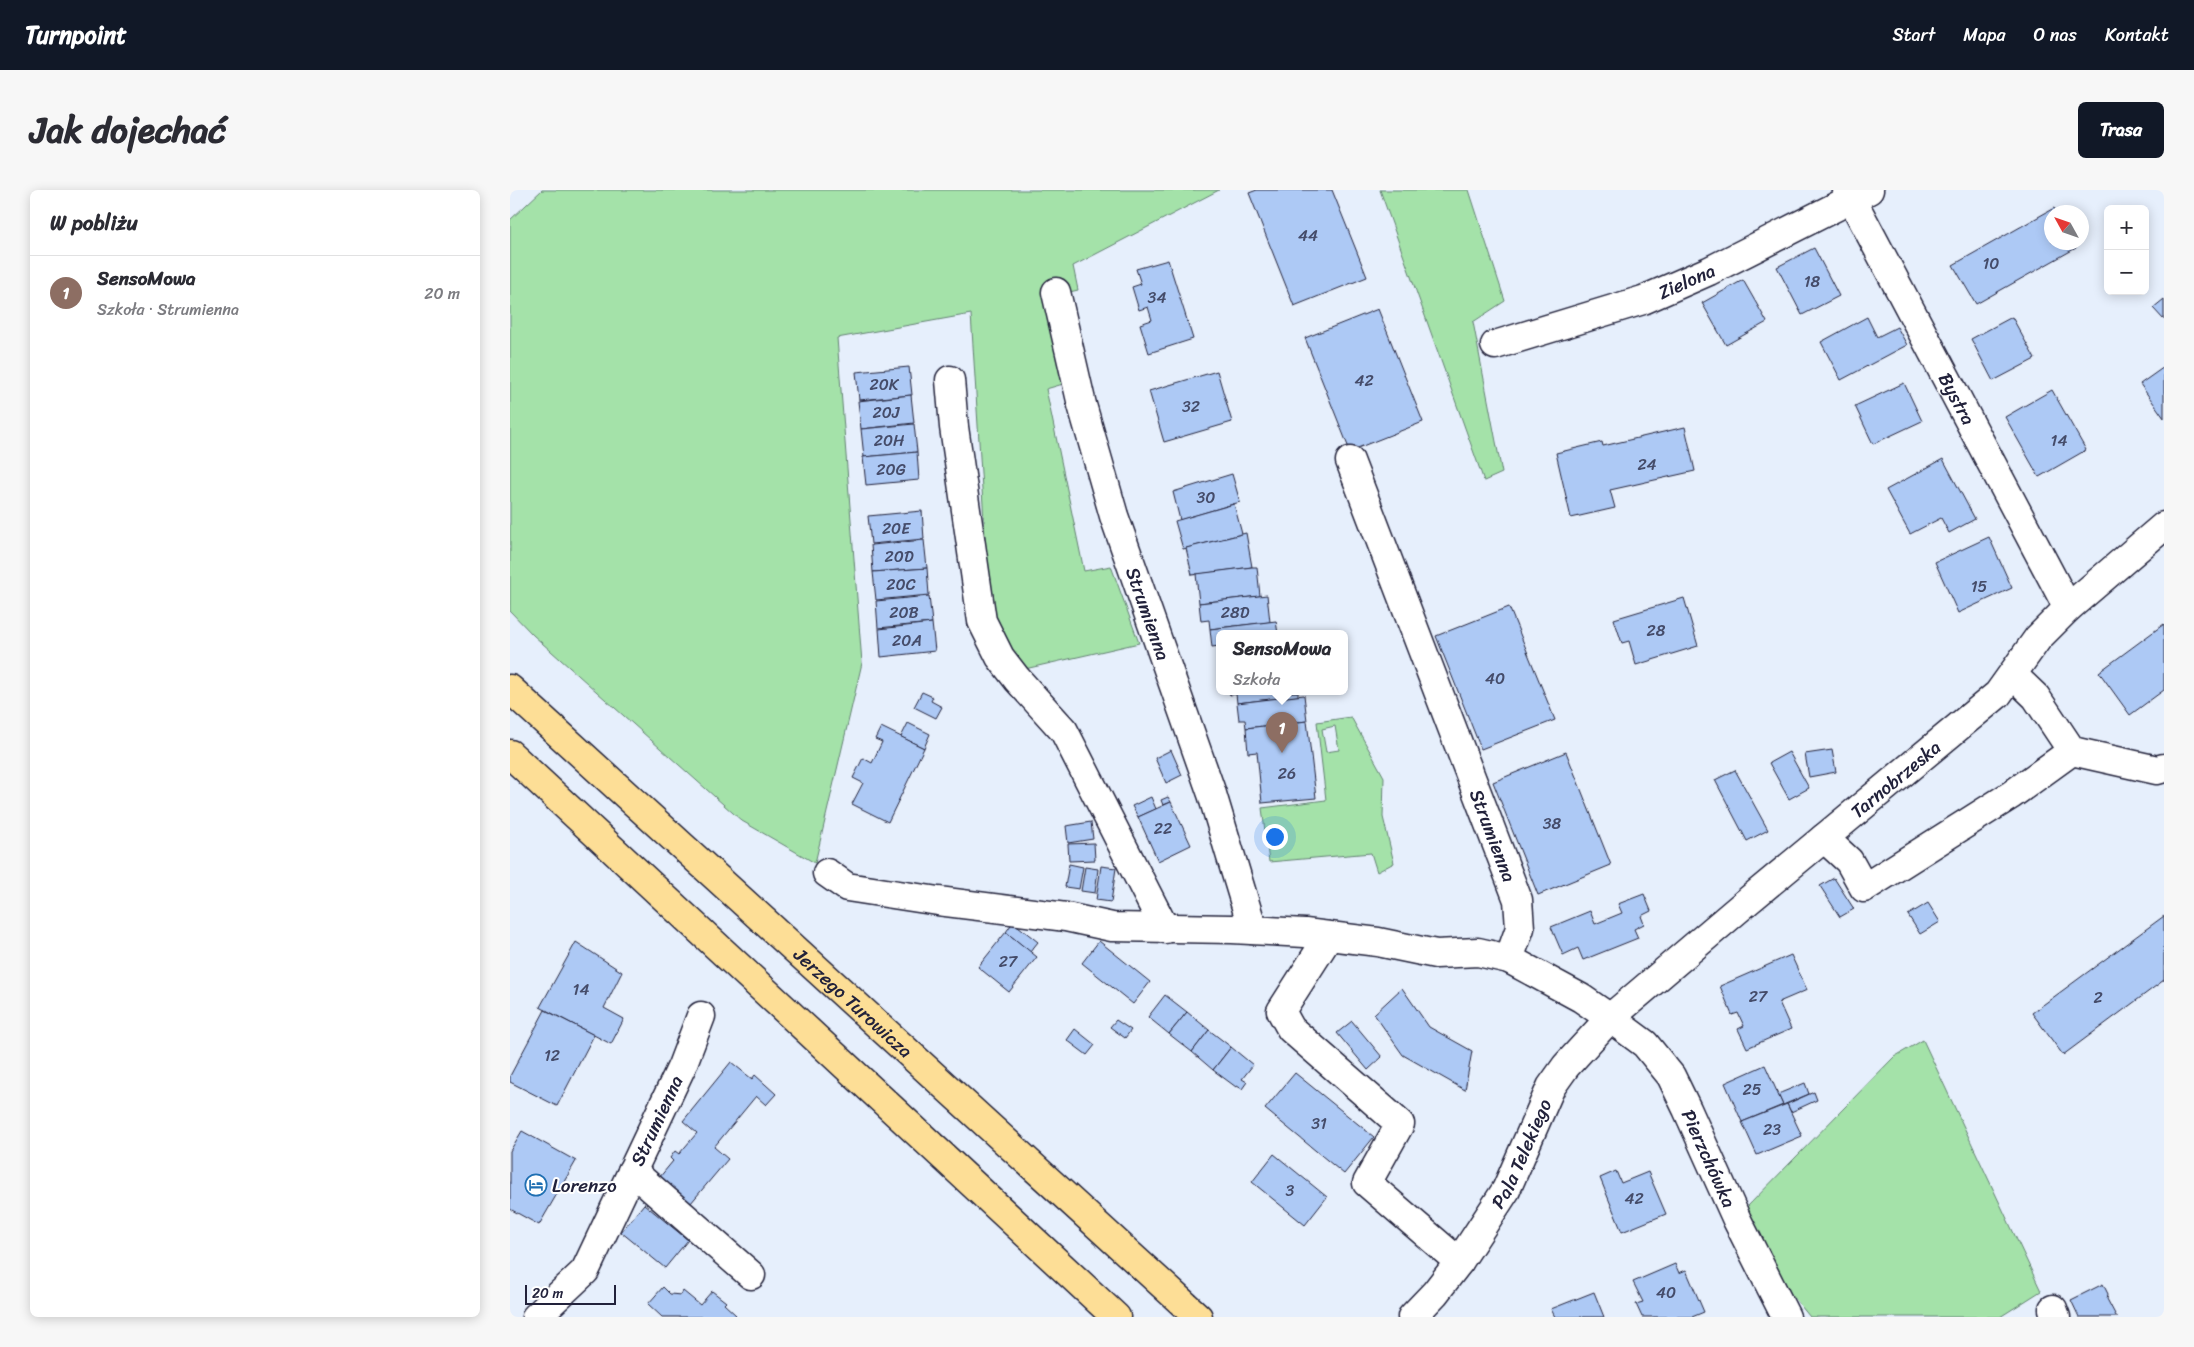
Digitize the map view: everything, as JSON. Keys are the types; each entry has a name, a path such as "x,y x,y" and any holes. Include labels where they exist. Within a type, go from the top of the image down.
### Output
{"main road":[{"name":"Jerzego Turowicza","path":"510,689 1198,1317"},
{"path":"510,754 1116,1317"}],"street":[{"name":"Zielona","path":"1495,345 1643,300 1709,271 1855,193"},
{"name":"Bystra","path":"1855,193 2068,608"},
{"name":"Strumienna","path":"1056,292 1082,405 1114,516 1212,794 1253,930"},
{"path":"950,380 954,427 982,621 1000,657 1017,679 1064,731 1165,929"},
{"name":"Strumienna","path":"1350,461 1518,900 1520,928 1509,959"},
{"name":"Tarnobrzeska","path":"1610,1018 1998,694 2038,638 2068,608 2164,526"},
{"path":"2013,675 2036,697 2072,751 2157,770 2164,768"},
{"path":"1824,838 1849,861 1864,888 2011,795 2072,751"},
{"path":"827,874 847,887 938,901 1066,917 1112,927 1253,930 1378,942 1436,954 1478,952 1509,959 1581,998 1610,1018"},
{"path":"1329,936 1281,1012 1291,1029 1400,1124 1367,1184 1459,1262"},
{"name":"Strumienna","path":"536,1317 585,1271 682,1066 701,1016"},
{"name":"Pala Telekiego","path":"1412,1317 1435,1293 1459,1262 1506,1190 1551,1087 1566,1066 1610,1018"},
{"name":"Pierzchówka","path":"1610,1018 1645,1044 1671,1076 1737,1220 1786,1317"},
{"path":"632,1171 751,1275"},
{"name":"Pala Telekiego","path":"1423,1317 1435,1293"}],"green space":[{"path":"542,190 1219,190 1073,266 1078,290 1053,296 1070,382 1046,389 1084,571 1111,566 1139,643 1016,671 990,616 971,314 837,338 862,663 815,863 742,821 533,635 510,611 510,220"},
{"path":"1380,190 1469,190 1505,301 1473,322 1502,473 1484,481"},
{"path":"1351,717 1384,777 1383,817 1394,863 1377,872 1371,853 1269,862 1262,808 1326,800 1317,722","holes":["1335,726 1339,750 1326,752 1322,729"]},
{"path":"1923,1040 2041,1291 2000,1317 1810,1317 1791,1294 1746,1208 1894,1057"}],"building":[{"path":"1257,190 1332,190 1367,277 1294,306 1249,193"},
{"path":"2044,214 2044,250 2072,250 1976,304 1953,265"},
{"path":"1814,248 1839,296 1802,315 1777,267"},
{"path":"1168,260 1193,339 1149,353 1140,324 1152,320 1148,307 1139,310 1132,287 1141,284 1136,269"},
{"path":"1743,280 1767,322 1726,345 1702,303"},
{"path":"2164,299 2164,320 2153,308"},
{"path":"1378,309 1423,422 1350,451 1305,338"},
{"path":"1867,317 1877,337 1897,327 1907,345 1841,380 1821,342"},
{"path":"2012,317 2035,359 1993,381 1971,339"},
{"path":"909,367 912,395 859,400 856,372"},
{"path":"2164,367 2164,418 2140,384"},
{"path":"1217,371 1232,422 1164,442 1149,391"},
{"path":"1904,383 1922,421 1873,444 1855,406"},
{"path":"2052,390 2086,450 2039,477 2005,417"},
{"path":"911,395 914,423 861,429 858,401"},
{"path":"914,424 917,452 864,457 861,429"},
{"path":"1685,427 1695,471 1610,490 1615,508 1571,518 1556,453 1602,442 1603,446"},
{"path":"917,452 919,480 866,485 863,457"},
{"path":"1943,459 1975,519 1949,533 1941,518 1910,534 1886,490"},
{"path":"1232,474 1240,502 1180,520 1173,492"},
{"path":"1234,504 1242,534 1183,549 1175,521"},
{"path":"922,511 924,539 871,544 868,516"},
{"path":"1246,533 1252,567 1192,575 1186,548"},
{"path":"1989,537 2012,588 1958,613 1935,562"},
{"path":"924,540 927,568 873,572 871,545"},
{"path":"1257,567 1260,596 1199,603 1196,574"},
{"path":"927,568 929,595 876,600 873,572"},
{"path":"1267,595 1270,622 1210,629 1209,620 1201,621 1199,603"},
{"path":"929,596 932,623 878,628 876,601"},
{"path":"1684,598 1698,646 1636,665 1629,641 1622,643 1614,619"},
{"path":"1509,607 1555,720 1481,749 1436,636"},
{"path":"1276,621 1277,630 1216,630 1216,646 1212,647 1210,629"},
{"path":"932,623 935,651 881,657 879,629"},
{"path":"2164,624 2164,690 2130,715 2099,672"},
{"path":"922,692 933,697 931,701 942,707 936,718 914,707"},
{"path":"1236,695 1298,695 1298,696 1237,703"},
{"path":"1304,695 1307,721 1246,728 1245,720 1239,720 1237,703"},
{"path":"1307,721 1316,798 1262,803 1257,752 1248,753 1246,728"},
{"path":"908,723 930,734 924,748 901,737"},
{"path":"881,727 924,748 888,822 852,804 863,783 853,778 863,758 872,763 882,742 875,739"},
{"path":"1171,750 1182,775 1166,783 1155,758"},
{"path":"1832,750 1836,772 1809,777 1805,754"},
{"path":"1566,752 1611,865 1538,895 1493,782"},
{"path":"1789,752 1809,788 1789,799 1769,763"},
{"path":"1735,770 1768,830 1747,841 1715,780"},
{"path":"1151,797 1156,809 1138,817 1132,806"},
{"path":"1168,797 1171,802 1163,805 1161,800"},
{"path":"1171,802 1191,845 1158,861 1138,817"},
{"path":"1091,822 1093,839 1068,843 1066,826"},
{"path":"1094,843 1095,860 1069,861 1068,844"},
{"path":"1069,864 1083,867 1079,889 1065,887"},
{"path":"1101,866 1116,868 1111,902 1096,900"},
{"path":"1085,867 1098,869 1095,893 1081,891"},
{"path":"1834,878 1854,909 1840,917 1820,886"},
{"path":"1644,894 1651,911 1641,916 1644,924 1634,929 1638,938 1583,960 1578,948 1563,955 1551,927 1590,911 1595,924 1622,913 1618,904"},
{"path":"1928,903 1940,922 1920,934 1908,915"},
{"path":"2164,916 2164,980 2063,1055 2032,1013"},
{"path":"1013,922 1038,942 1030,952 1006,932"},
{"path":"1006,932 1037,957 1009,992 978,967"},
{"path":"1099,941 1150,982 1133,1004 1082,963"},
{"path":"576,942 622,972 604,1008 624,1019 611,1044 540,1007"},
{"path":"1791,955 1807,990 1779,1002 1791,1029 1747,1048 1738,1029 1744,1026 1738,1013 1732,1015 1720,986"},
{"path":"1402,988 1429,1027 1472,1051 1465,1090 1403,1055 1374,1014"},
{"path":"1165,995 1187,1012 1169,1034 1148,1017"},
{"path":"545,1010 594,1035 557,1106 510,1082 510,1076"},
{"path":"1187,1012 1209,1030 1192,1052 1169,1034"},
{"path":"1116,1020 1131,1030 1125,1038 1110,1027"},
{"path":"1352,1021 1382,1057 1368,1070 1337,1033"},
{"path":"1075,1029 1095,1045 1087,1055 1067,1040"},
{"path":"1209,1030 1231,1047 1213,1070 1192,1052"},
{"path":"1231,1047 1253,1065 1242,1079 1247,1082 1242,1089 1236,1087 1213,1070"},
{"path":"731,1062 752,1079 755,1075 776,1094 766,1105 756,1096 714,1147 728,1159 685,1210 654,1184 673,1161 670,1158 675,1151 679,1154 697,1133 683,1121"},
{"path":"1765,1065 1783,1105 1742,1122 1725,1083"},
{"path":"1295,1073 1374,1137 1344,1174 1265,1109"},
{"path":"1805,1083 1809,1094 1783,1105 1778,1094"},
{"path":"1814,1092 1817,1100 1791,1112 1787,1104"},
{"path":"1787,1104 1802,1136 1757,1155 1742,1122"},
{"name":"Lorenzo","path":"522,1131 576,1161 539,1225 510,1209 510,1151"},
{"path":"1274,1154 1327,1197 1305,1225 1252,1182"},
{"path":"1616,1171 1621,1183 1648,1172 1666,1214 1622,1232 1600,1178"},
{"path":"644,1204 688,1240 665,1268 621,1232"},
{"path":"1675,1264 1679,1273 1686,1270 1704,1312 1692,1317 1642,1317 1636,1304 1643,1302 1633,1282"},
{"path":"2103,1284 2108,1294 2107,1299 2118,1317 2079,1317 2071,1300"},
{"path":"663,1287 670,1294 681,1295 683,1291 700,1305 712,1291 726,1302 724,1304 736,1315 734,1317 662,1317 648,1304"},
{"path":"1594,1292 1604,1317 1555,1317 1551,1309"}],"place":[{"name":"SensoMowa","path":"1282,753"},
{"name":"Lorenzo","path":"536,1185"}]}
